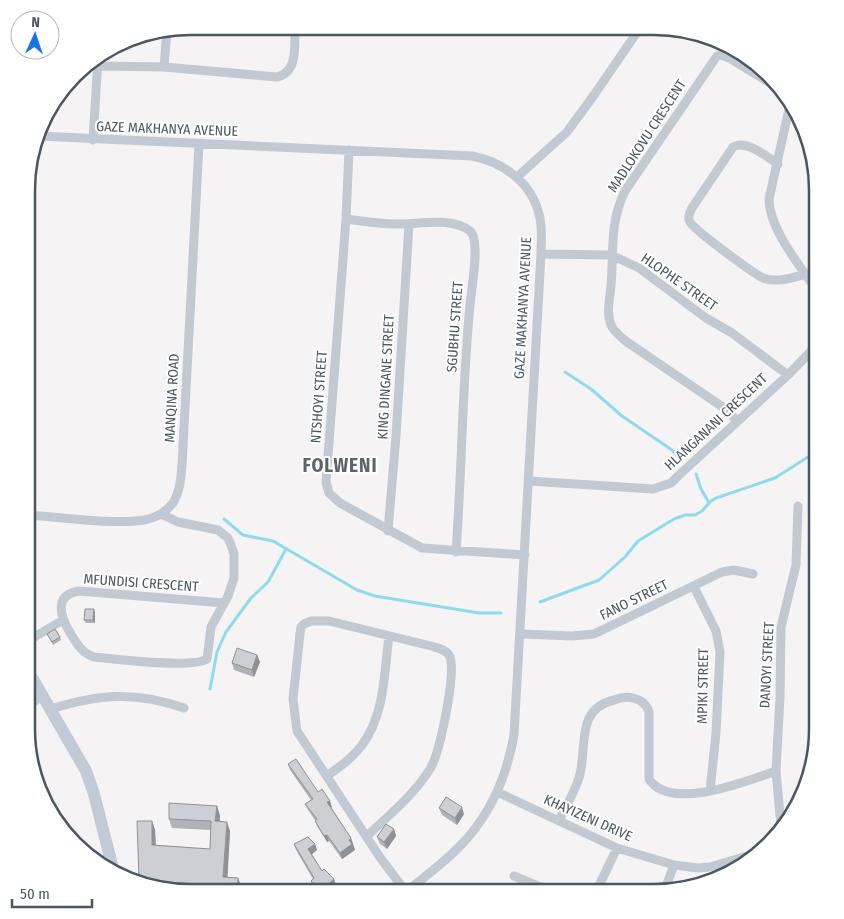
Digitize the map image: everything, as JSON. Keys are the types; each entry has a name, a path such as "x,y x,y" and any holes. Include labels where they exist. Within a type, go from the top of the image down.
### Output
{"street":[{"path":"103,62 268,77 282,76 289,70 292,63 294,35"},
{"path":"517,177 566,132 635,35"},
{"path":"164,67 166,37"},
{"name":"MADLOKOVU CRESCENT","path":"736,421 727,410 627,342 613,328 609,319 612,272 611,254 615,218 625,191 717,56 722,55 729,58 760,77"},
{"path":"93,140 98,66"},
{"path":"788,113 769,199 770,213 776,229 809,279"},
{"name":"GAZE MAKHANYA AVENUE","path":"44,136 472,156 486,158 498,163 517,177 530,193 540,215 541,254 514,735 509,760 497,792 475,829 461,846 416,884"},
{"name":"MANQINA ROAD","path":"161,514 173,502 180,483 181,474 199,144"},
{"path":"778,164 746,146 737,145 733,147 689,213 690,221 692,225 712,241 763,278 782,281 806,274"},
{"name":"NTSHOYI STREET","path":"348,150 346,219 327,487 333,498 388,531 422,548 525,556"},
{"name":"SGUBHU STREET","path":"346,219 409,224 440,222 463,227 473,234 475,243 467,330 456,552"},
{"name":"KING DINGANE STREET","path":"388,531 409,224"},
{"name":"HLOPHE STREET","path":"541,254 611,254 648,273 706,318 732,334 788,375"},
{"name":"HLANGANANI CRESCENT","path":"529,481 643,489 663,487 678,476 809,353"},
{"name":"DANOYI STREET","path":"780,818 776,771 781,627 796,565 798,506"},
{"path":"35,515 131,521 144,520 161,514 178,522 218,530 228,538 234,554 232,587 211,627 209,655 203,661 158,663 88,655 79,647 63,620 35,637"},
{"name":"FANO STREET","path":"520,634 572,636 594,634 722,572 754,574"},
{"name":"MPIKI STREET","path":"694,587 716,631 720,652 716,733 710,791"},
{"name":"MFUNDISI CRESCENT","path":"63,620 62,602 68,594 79,591 224,603"},
{"path":"367,836 417,786 434,761 444,725 450,678 450,657 442,649 329,621 310,620 301,627 294,683 293,699 297,731 302,741 328,776 367,836 400,884"},
{"path":"328,776 354,755 363,744 377,716 389,636"},
{"path":"35,683 90,780 104,857"},
{"path":"35,701 42,695"},
{"path":"50,710 73,702 121,696 156,699 184,708"},
{"path":"559,820 580,773 588,718 599,705 624,697 639,700 648,707 648,772 652,783 662,790 673,792 710,791 726,788 776,771"},
{"name":"KHAYIZENI DRIVE","path":"497,792 617,848 674,865 698,868 726,866"},
{"path":"600,884 617,848"},
{"path":"667,884 674,865"},
{"path":"514,876 533,884"}],"building":[{"path":"85,609 94,609 93,620 84,620"},
{"path":"55,629 60,637 52,642 47,634"},
{"path":"237,648 257,655 252,670 232,663"},
{"path":"296,759 318,792 322,789 330,801 327,802 351,838 349,840 352,844 340,853 327,835 324,836 315,821 317,819 305,804 313,799 288,764"},
{"path":"446,797 462,807 455,818 439,808"},
{"path":"169,803 217,806 215,821 227,822 223,877 238,878 238,884 180,884 139,876 137,821 152,821 152,845 210,849 211,821 169,819"},
{"path":"386,824 394,829 384,842 377,837"},
{"path":"308,837 315,844 308,849 322,871 324,869 334,879 328,884 314,884 311,881 314,878 294,844"}],"waterway":[{"path":"565,372 591,389 622,416 672,450 681,460"},
{"path":"540,602 599,580 625,557 638,541 674,519 685,515 695,515 716,498 775,478 809,457"},
{"path":"696,474 701,489 709,503"},
{"path":"224,519 243,535 273,541 357,590 375,596 479,613 501,613"},
{"path":"210,689 217,652 226,632 251,598 268,582 286,549"}],"district":[{"name":"FOLWENI","path":"340,465"}]}
